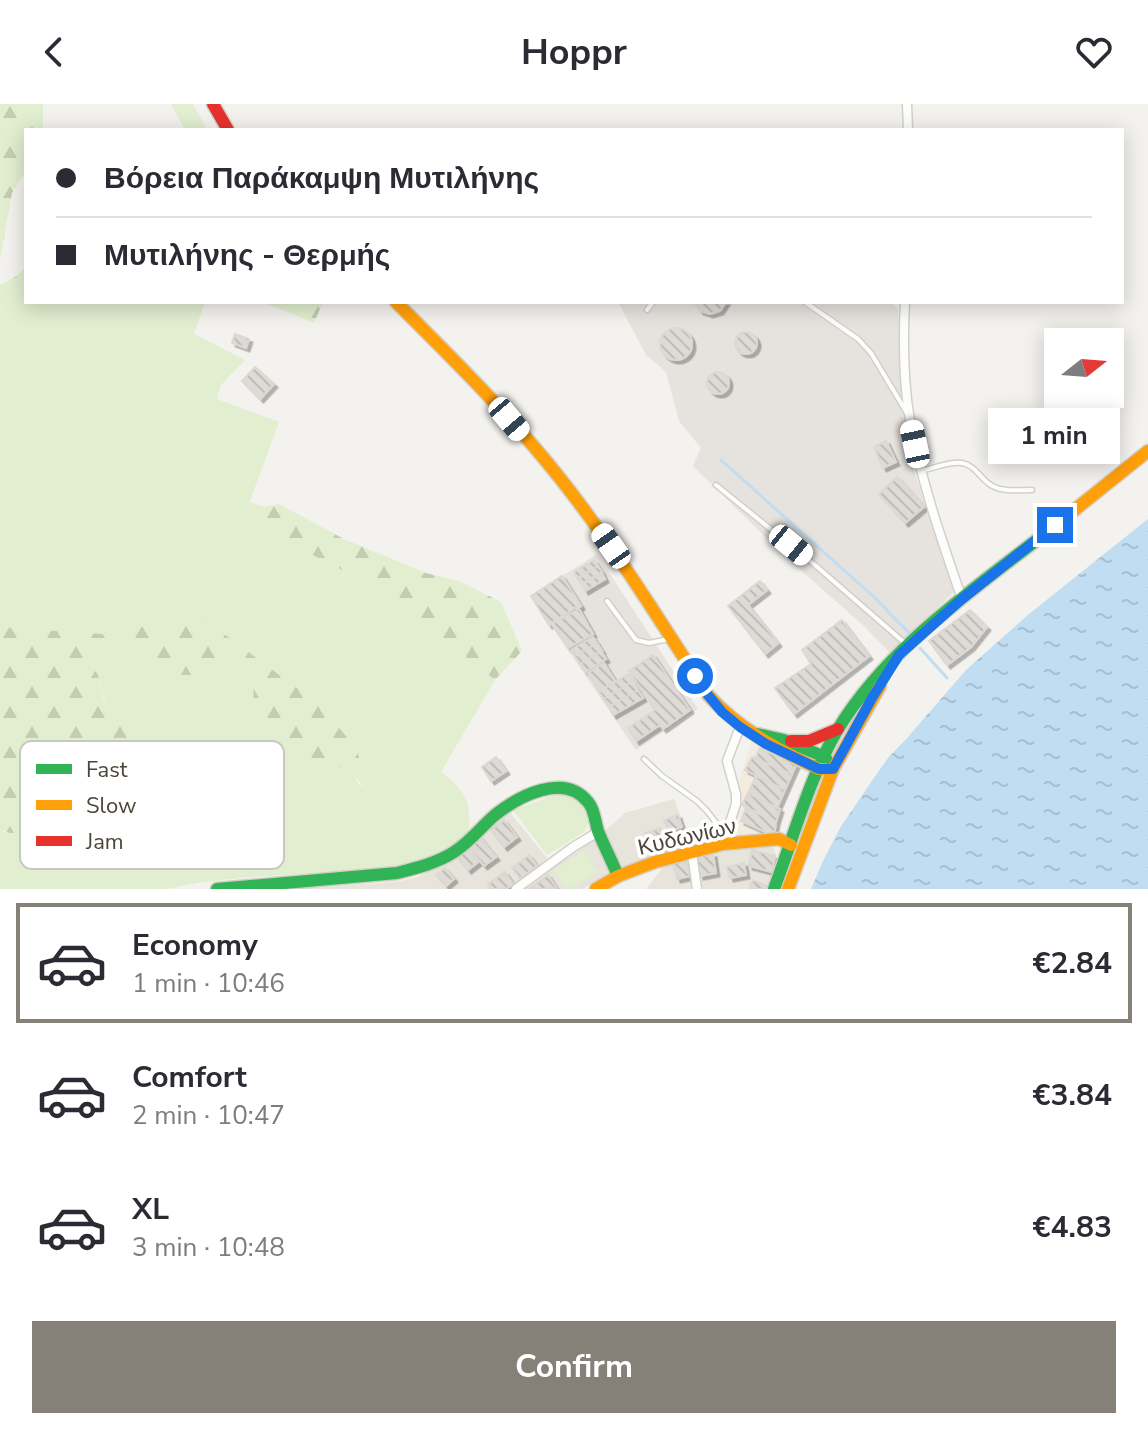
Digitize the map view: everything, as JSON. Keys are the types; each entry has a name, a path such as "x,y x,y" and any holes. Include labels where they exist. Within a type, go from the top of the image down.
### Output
{"main road":[{"path":"213,104 227,128"},
{"path":"398,304 493,399 559,477 615,550 722,712 766,744 822,763"},
{"path":"774,889 838,729 871,683 962,599 1148,451"},
{"path":"788,889 833,769 872,698 904,651"},
{"path":"745,730 784,740 809,741 838,729"},
{"path":"784,740 833,769"},
{"path":"217,889 270,887 417,868 454,852 516,800 554,788 577,791 592,807 598,832 618,876"},
{"name":"Κυδωνίων","path":"596,889 618,876 724,840 779,839 791,845"}],"street":[{"path":"907,104 908,128"},
{"path":"905,304 904,367 910,418 921,471 962,599"},
{"path":"724,840 736,804 735,786 727,761 745,730"},
{"path":"516,889 598,832"},
{"path":"692,853 697,889"}],"lane":[{"path":"647,310 652,304"},
{"path":"808,304 858,339 871,353 910,418"},
{"path":"921,471 963,463 997,488 1032,490"},
{"path":"716,485 815,565 904,651"},
{"path":"607,601 636,640 649,643 671,638"},
{"path":"644,759 707,811 724,840"}],"shaded area":[{"path":"619,304 892,304 898,308 905,443 954,592 890,653 693,466 701,448 679,421 666,372 646,355"},
{"path":"597,554 698,709 636,750 531,596"},
{"path":"752,740 798,765 783,800 777,838 730,838 739,807 739,780"},
{"path":"674,799 692,848 611,871 583,889 298,889 396,882 418,877 436,867 508,810 548,859 549,870 597,838 625,813"},
{"path":"770,845 776,855 770,889 646,889 667,862"}],"green space":[{"path":"0,104 43,104 43,128 24,128 24,174 12,193 0,260"},
{"path":"171,104 193,104 206,128 184,128"},
{"path":"24,268 24,283 0,312 0,285"},
{"path":"24,283 24,304 204,304 194,334 245,360 221,385 217,399 279,422 243,520 378,588 495,680 441,772 463,795 468,806 470,832 449,849 399,867 239,878 167,889 0,889 0,828 4,832 20,832 20,869 284,869 284,741 129,741 108,712 98,675 88,660 94,649 100,646 133,648 150,666 194,675 225,666 251,669 254,676 253,706 271,721 294,748 305,752 313,768 328,771 343,765 373,795 386,788 360,761 356,747 317,703 200,617 103,634 0,627 0,312"},
{"path":"268,304 322,304 314,323"},
{"path":"250,502 264,507 279,504 344,539 426,573 459,581 501,602 522,651 495,680 378,588 243,520"},
{"path":"200,616 317,703 356,747 360,761 392,795 386,798 372,793 344,765 329,771 313,768 305,753 294,748 271,721 253,706 254,676 251,669 225,666 194,675 168,675 150,666 133,648 100,646 94,649 88,660 98,675 104,701 115,723 137,737 131,741 20,741 20,830 5,831 0,828 0,627 103,634"},
{"path":"560,793 579,796 592,817 584,832 547,855 513,810"},
{"path":"584,851 597,872 568,889 554,870"}],"water":[{"path":"1148,519 1148,889 811,889 840,828 888,758 966,670 1029,614"}],"building":[{"path":"695,304 725,304 720,311 710,314 700,311"},
{"path":"676,328 688,332 692,344 688,356 676,360 664,356 660,344 664,332"},
{"path":"746,332 754,335 757,343 754,351 746,354 738,351 735,343 738,335"},
{"path":"235,334 249,339 246,348 232,343"},
{"path":"255,367 274,384 260,399 242,381"},
{"path":"718,372 726,375 729,383 726,391 718,394 710,391 707,383 710,375"},
{"path":"886,441 896,462 883,468 874,447"},
{"path":"897,477 924,507 905,523 879,494"},
{"path":"594,560 598,566 577,578 574,572"},
{"path":"598,566 602,572 581,584 578,579"},
{"path":"602,573 605,579 585,591 582,585"},
{"path":"562,576 581,606 549,625 531,596"},
{"path":"760,581 767,590 748,605 778,643 765,654 728,606"},
{"path":"579,609 593,634 568,648 552,624"},
{"path":"970,610 987,627 971,647 947,665 929,641"},
{"path":"842,620 869,656 794,714 775,688 811,664 802,650"},
{"path":"593,637 597,643 575,656 571,650"},
{"path":"597,643 602,651 580,664 575,656"},
{"path":"601,651 606,659 585,672 580,664"},
{"path":"653,655 690,710 663,729 660,725 636,741 628,728 655,710 629,671"},
{"path":"604,663 615,681 599,691 588,673"},
{"path":"629,674 633,681 604,699 599,692"},
{"path":"633,681 638,690 609,707 604,699"},
{"path":"638,690 643,698 613,715 609,707"},
{"path":"760,748 796,765 792,774 755,759"},
{"path":"496,757 506,771 491,781 482,767"},
{"path":"752,757 792,774 785,790 745,770"},
{"path":"756,776 785,790 777,808 748,793"},
{"path":"748,793 780,809 776,822 742,805"},
{"path":"746,808 776,822 774,836 741,821"},
{"path":"678,815 682,827 669,832 664,820"},
{"path":"504,820 517,837 504,847 491,830"},
{"path":"660,828 667,846 653,852 645,833"},
{"path":"479,836 496,857 484,866 467,846"},
{"path":"468,849 478,862 468,870 457,857"},
{"path":"752,850 775,856 772,872 749,866"},
{"path":"713,854 716,873 700,876 697,857"},
{"path":"529,855 537,866 520,878 512,868"},
{"path":"686,860 690,876 677,879 673,863"},
{"path":"744,863 746,875 730,878 727,867"},
{"path":"445,868 454,879 446,886 436,875"},
{"path":"505,872 513,884 506,889 491,889 488,884"},
{"path":"548,875 557,889 529,889"},
{"path":"753,880 769,887 768,889 749,889"}],"waterway":[{"path":"721,460 875,598 909,633"},
{"path":"920,648 947,678"}],"traffic: fast":[{"path":"774,889 819,767 838,729 858,699 881,672 934,622 1047,532"},
{"path":"757,734 784,740 825,757 828,762"},
{"path":"217,889 397,873 419,867 454,852 495,815 516,801 554,788 578,793 588,802 618,876"}],"traffic: slow":[{"path":"398,304 500,409 559,477 618,557 708,695 759,737 788,754 825,769"},
{"path":"1047,532 1148,451"},
{"path":"788,889 833,769 880,686"},
{"path":"596,889 618,876 655,862 723,844 779,839 791,845"}],"traffic: jam":[{"path":"213,104 227,128"},
{"path":"791,741 809,741 838,729"}],"route":[{"path":"695,676 731,721 766,744 819,769 833,769 899,655 962,599 1055,525"}]}
